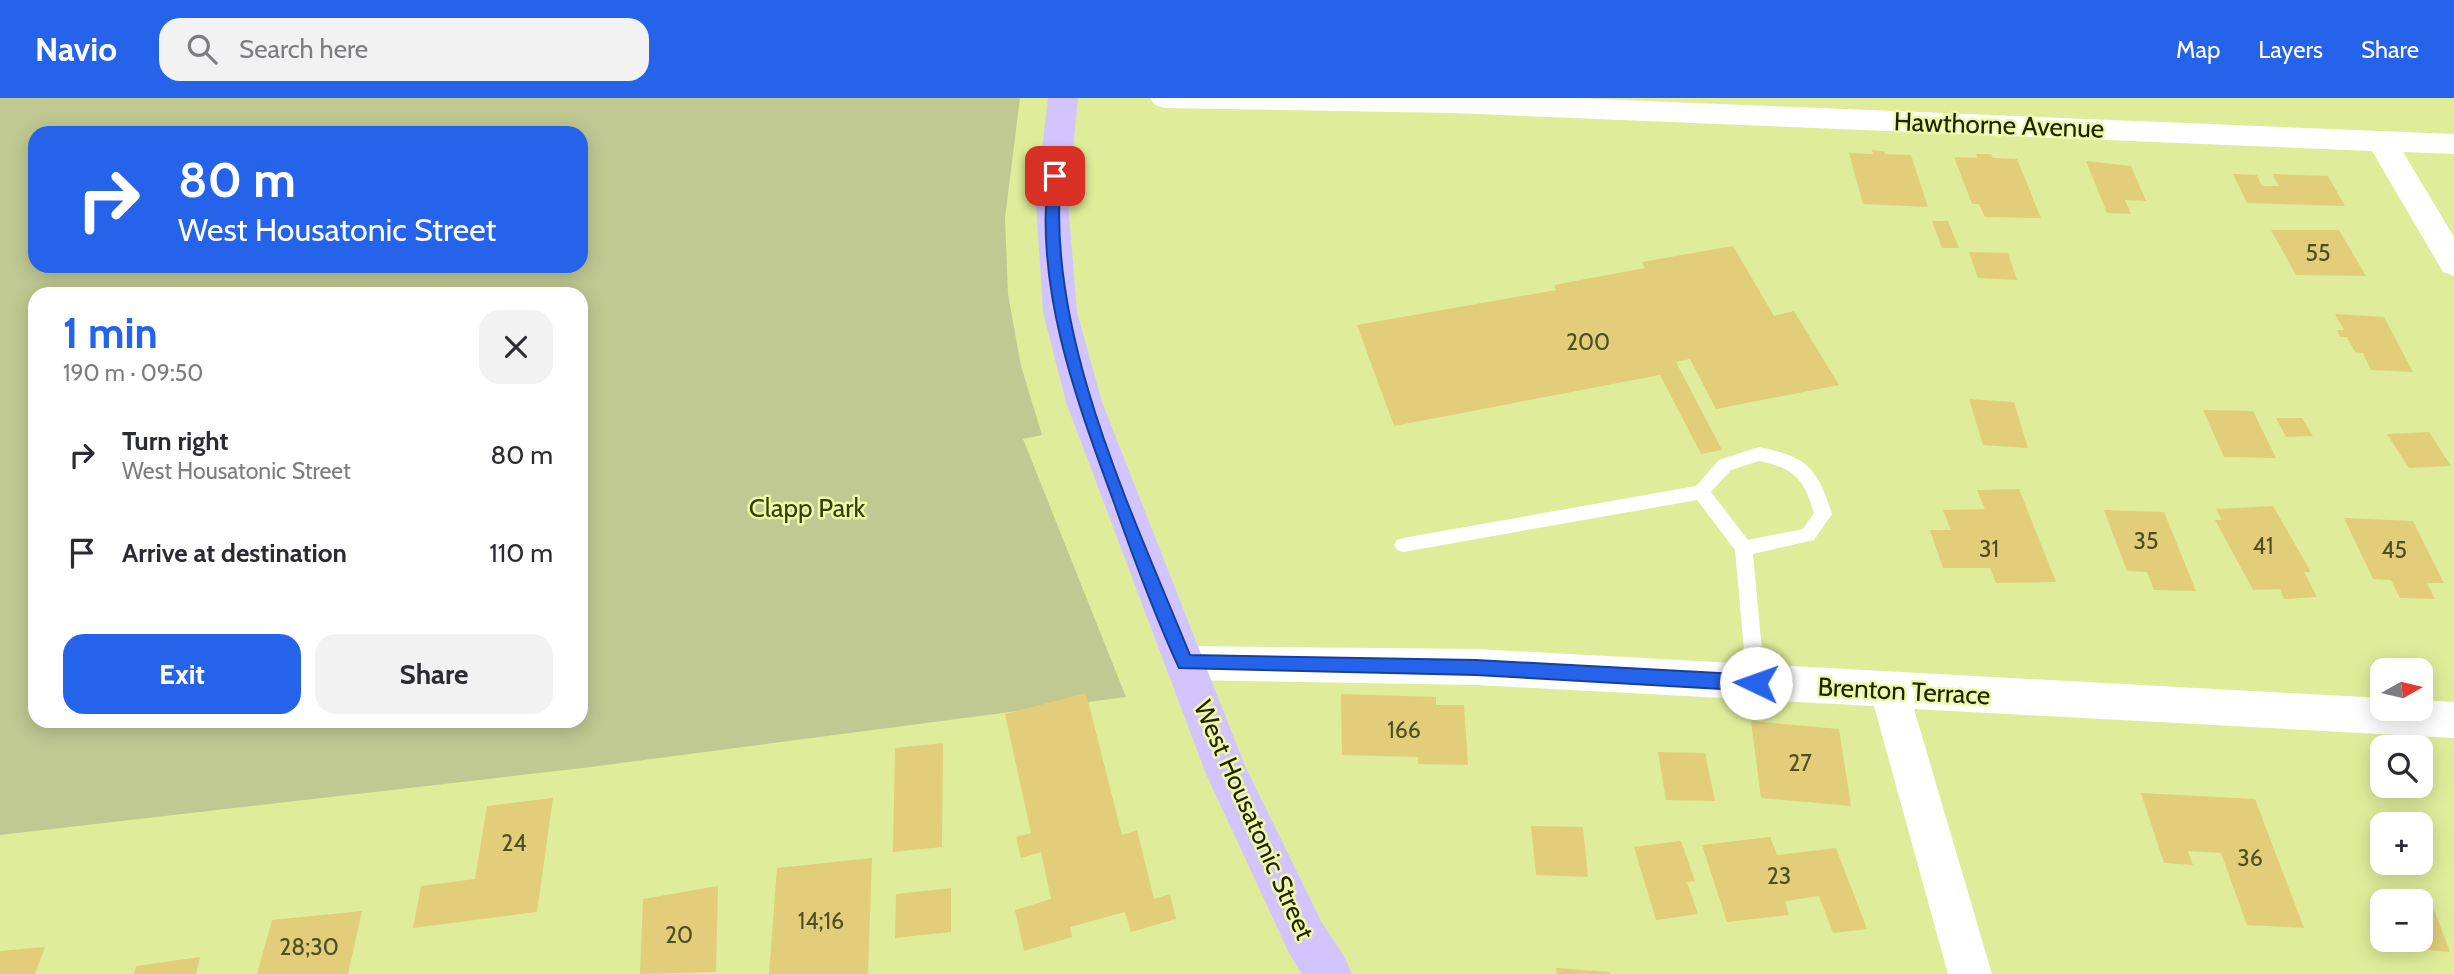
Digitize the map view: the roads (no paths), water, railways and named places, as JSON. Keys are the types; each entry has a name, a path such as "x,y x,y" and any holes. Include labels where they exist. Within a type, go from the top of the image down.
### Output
{"highway":[{"name":"West Housatonic Street","path":"1063,98 1052,202 1060,312 1084,402 1227,774 1304,937 1329,974"}],"street":[{"name":"Hawthorne Avenue","path":"1165,98 1453,103 2454,144"},
{"path":"2382,142 2454,264"},
{"name":"Brenton Terrace","path":"1185,663 1476,667 2454,720"},
{"path":"1889,690 1970,974"}],"lane":[{"path":"1403,545 1701,492 1725,465 1759,454 1788,460 1814,485 1823,514 1808,535 1744,548"},
{"path":"1701,492 1744,548 1756,683"}],"park label":[{"name":"Clapp Park","path":"807,508"}]}
